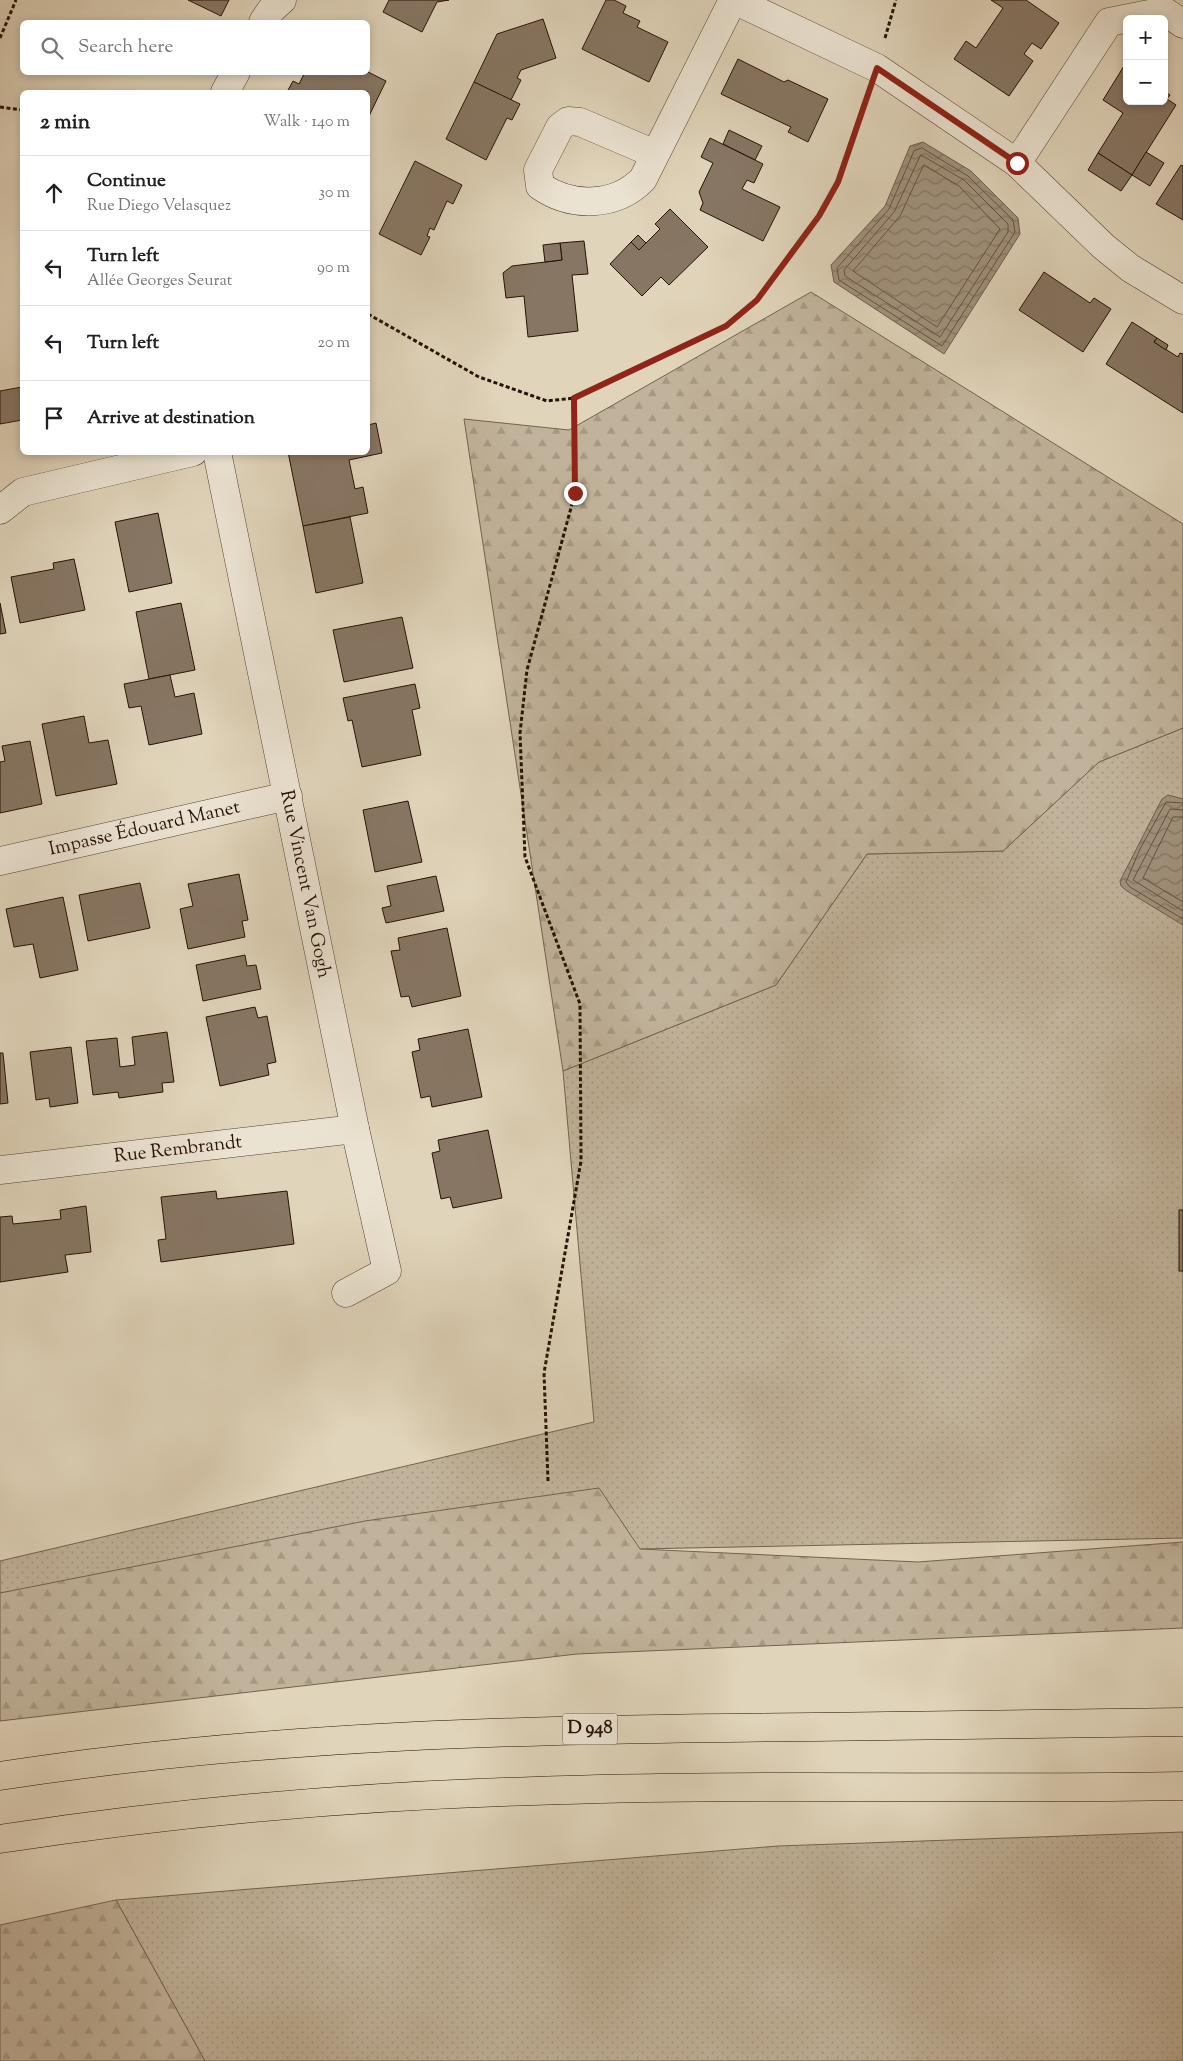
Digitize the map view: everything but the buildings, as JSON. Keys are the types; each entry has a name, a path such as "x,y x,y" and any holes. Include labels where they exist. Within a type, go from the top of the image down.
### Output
{"highway":[{"name":"D 948","path":"0,1776 200,1750 408,1735 609,1728 1183,1722"},
{"path":"0,1839 87,1826 214,1811 343,1800 533,1790 810,1786 1027,1789 1183,1786"}],"street":[{"path":"264,20 271,10 282,0"},
{"path":"655,154 734,0 877,68 1017,163 1102,246 1130,268 1183,300"},
{"path":"1017,163 1110,22 1164,11 1183,24"},
{"path":"226,90 234,75"},
{"path":"0,510 23,492 180,455"},
{"name":"Rue Vincent Van Gogh","path":"218,455 355,1129 387,1270 346,1293"},
{"name":"Impasse Édouard Manet","path":"0,861 288,796"},
{"name":"Rue Rembrandt","path":"0,1170 355,1129"}],"path":[{"path":"0,38 16,0"},
{"path":"370,315 479,377 547,401 574,398 726,326 757,300 819,216 838,182 877,68 896,0"},
{"path":"0,107 20,110"},
{"path":"548,1481 544,1372 581,1161 580,1004 525,857 520,733 527,670 575,493 574,398"}],"green space":[{"path":"811,292 1183,524 1183,728 1099,762 1003,851 867,854 776,985 563,1071 464,419 569,430"},
{"path":"1183,728 1183,1538 639,1549 0,1593 0,1561 594,1422 563,1071 776,985 867,854 1003,851 1099,762"},
{"path":"599,1488 640,1549 918,1562 1183,1542 1183,1628 577,1654 0,1721 0,1593 365,1521"},
{"path":"1183,1832 1183,2061 205,2061 116,1900 778,1846"},
{"path":"116,1900 205,2061 0,2061 0,1925"}],"water":[{"path":"923,142 971,171 1018,218 1020,234 944,354 834,282 831,265 885,206 910,146"},
{"path":"1168,795 1183,799 1183,925 1127,891 1121,886 1120,881 1162,799"}],"route":[{"path":"575,493 574,398 726,326 757,300 819,216 838,182 877,68 1017,163"}]}
